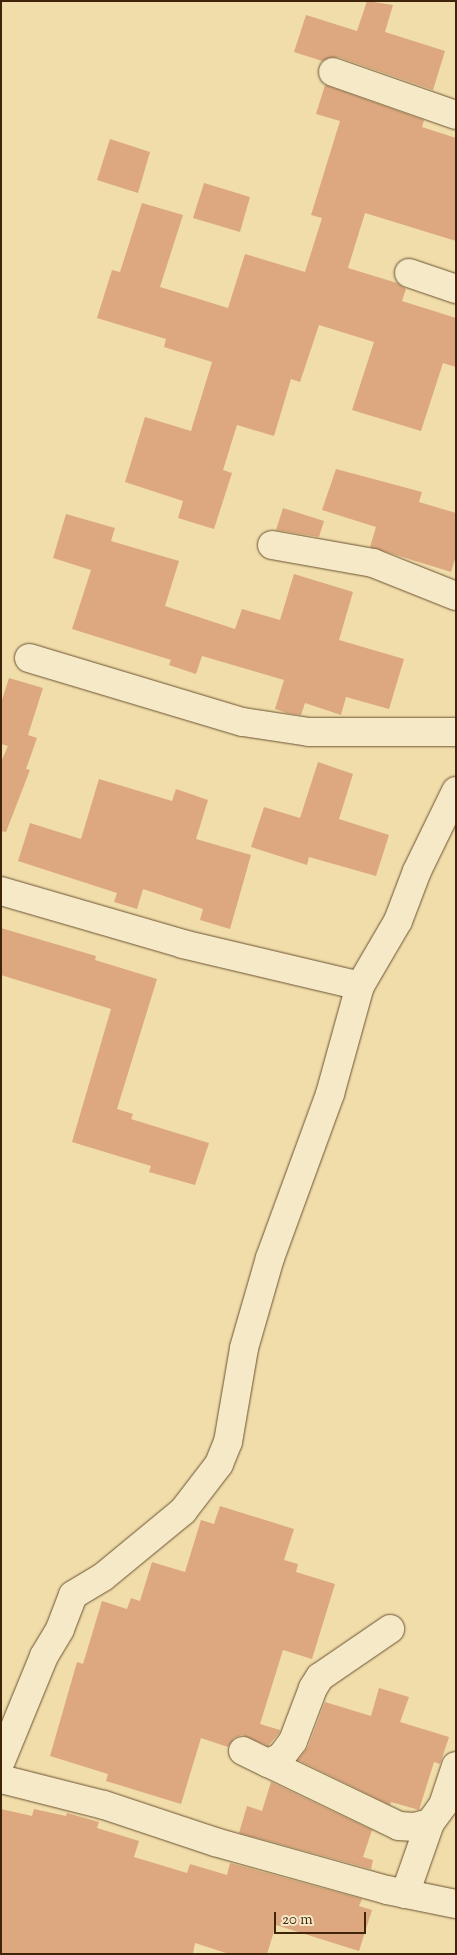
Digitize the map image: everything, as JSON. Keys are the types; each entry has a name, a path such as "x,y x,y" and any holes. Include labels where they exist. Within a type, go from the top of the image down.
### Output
{"street":[{"path":"332,72 456,115"},
{"path":"409,273 456,289"},
{"path":"272,545 373,564 456,596"},
{"path":"29,658 243,722 309,732 456,732"},
{"path":"1,1761 44,1656 60,1629 73,1595 117,1566 183,1511 219,1464 228,1442 244,1348 270,1258 330,1094 360,986 398,921 417,871 456,791"},
{"path":"1,891 183,944 360,986"},
{"path":"268,1763 281,1758 293,1741 313,1688 320,1678 390,1629"},
{"path":"243,1751 399,1826 414,1827 430,1823"},
{"path":"405,1894 430,1823 443,1805 456,1766"},
{"path":"1,1778 104,1805 215,1842 405,1894 456,1904"}],"building":[{"path":"367,1 393,5 385,32 445,51 433,90 338,57 322,61 294,52 306,15 357,31"},
{"path":"325,85 424,120 422,127 456,138 456,241 365,213 348,268 397,283 406,289 402,301 456,318 456,367 443,363 421,431 352,410 374,342 319,325 300,382 291,379 274,436 237,425 223,470 232,473 214,529 178,518 183,501 125,482 145,417 191,431 212,362 164,347 166,339 97,318 112,270 120,272 142,203 183,215 160,287 228,308 245,254 305,272 322,218 311,215 340,121 316,114"},
{"path":"110,139 150,152 138,193 97,180"},
{"path":"204,183 250,197 240,232 193,218"},
{"path":"336,469 422,492 419,502 456,513 456,556 451,572 370,547 376,527 322,510"},
{"path":"283,508 324,521 319,537 276,530"},
{"path":"66,514 115,528 111,541 179,561 165,606 235,629 242,609 280,620 294,574 353,592 339,640 404,659 389,709 346,697 341,715 305,703 301,715 287,713 275,709 284,680 202,656 196,674 169,665 171,660 72,629 91,570 53,558"},
{"path":"9,678 43,688 28,735 37,738 26,769 30,770 6,832 1,831 1,762 8,746 1,744 1,703"},
{"path":"318,762 353,774 339,819 389,835 376,876 309,857 307,865 251,847 264,807 300,818"},
{"path":"99,779 172,801 176,789 208,800 196,839 251,855 230,929 200,920 203,909 143,889 137,909 114,902 117,893 18,861 30,823 81,839"},
{"path":"1,928 96,956 95,960 157,979 117,1109 133,1114 131,1119 209,1143 195,1185 149,1172 151,1166 72,1142 111,1009 1,975"},
{"path":"220,1506 294,1529 284,1560 298,1564 296,1572 335,1584 312,1659 283,1650 260,1724 280,1730 279,1733 268,1746 242,1735 234,1738 228,1747 201,1738 181,1804 106,1781 108,1774 50,1756 77,1662 83,1664 102,1601 127,1609 131,1598 140,1601 152,1562 185,1572 201,1520 214,1524"},
{"path":"379,1688 409,1697 400,1722 449,1737 440,1764 434,1762 419,1810 391,1802 390,1805 298,1760 308,1747 325,1702 371,1716"},
{"path":"271,1782 372,1830 363,1857 373,1860 371,1869 239,1833 247,1806 262,1811"},
{"path":"1,1809 32,1816 34,1809 66,1816 67,1813 99,1822 97,1828 139,1841 134,1857 187,1873 190,1864 227,1875 230,1863 362,1899 359,1906 372,1910 359,1951 276,1925 267,1954 229,1954 195,1943 193,1954 1,1954"}]}
